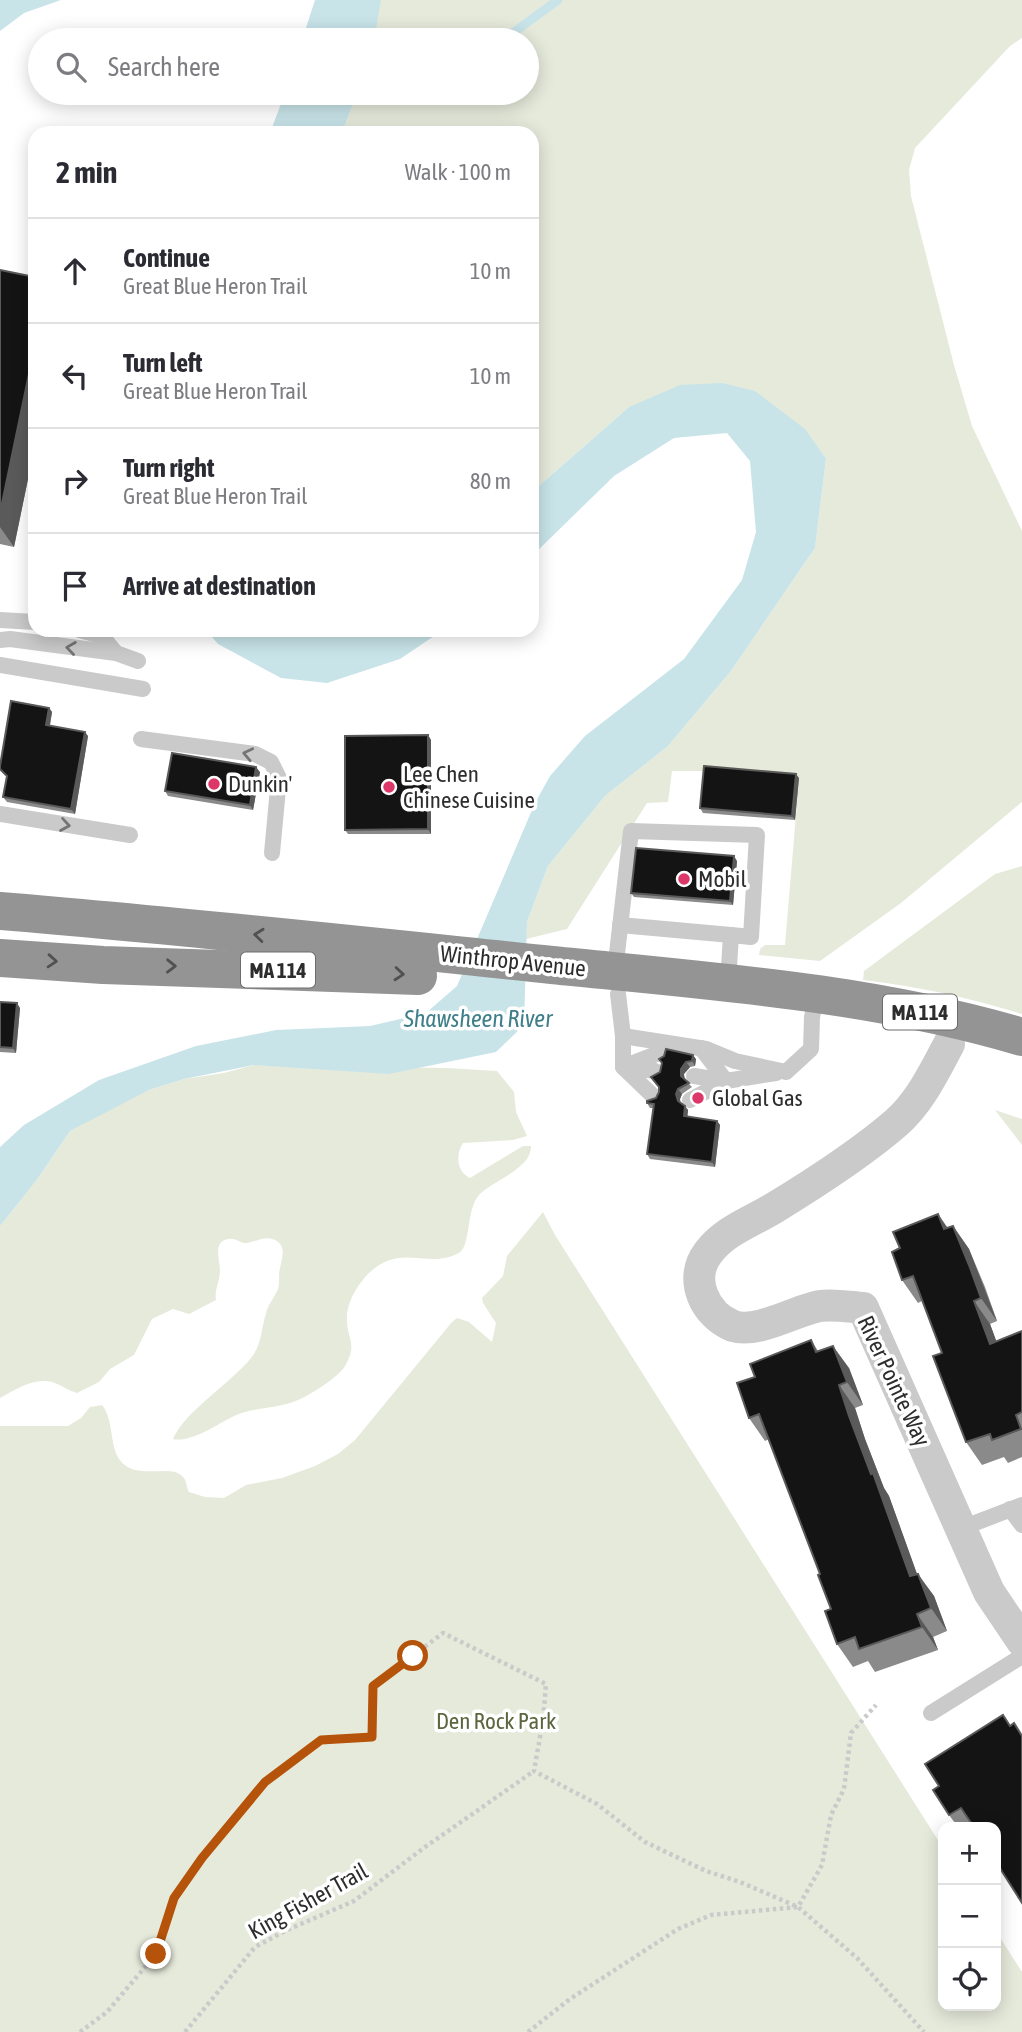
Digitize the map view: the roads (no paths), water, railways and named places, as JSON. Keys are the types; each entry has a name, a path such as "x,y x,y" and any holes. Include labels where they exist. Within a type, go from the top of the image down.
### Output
{"highway":[{"path":"0,886 87,918"},
{"name":"Winthrop Avenue","path":"0,911 87,918 452,967 726,995 814,1006 953,1032 1022,1037"},
{"name":"Winthrop Avenue","path":"0,958 103,965 391,973 452,967"},
{"name":"Winthrop Avenue","path":"953,1032 1022,1063"}],"street":[{"name":"River Pointe Way","path":"953,1032 925,1090 897,1122 772,1209 732,1231 707,1253 699,1272 699,1289 712,1312 734,1326 757,1326 822,1306 863,1308 989,1592 1022,1641"}],"lane":[{"path":"0,620 28,622"},
{"path":"103,637 116,653"},
{"path":"0,640 10,639 116,653 138,661"},
{"path":"0,665 143,689"},
{"path":"141,739 255,754 271,762 279,778 276,833 272,853"},
{"path":"0,814 130,835"},
{"path":"620,925 751,937 757,835 631,831 620,925 617,983 624,1067 652,1095"},
{"path":"726,995 731,935"},
{"path":"694,1076 726,1081 786,1072 811,1049 814,1006"},
{"path":"623,1036 786,1072"},
{"path":"624,1067 659,1053"},
{"path":"699,1054 713,1065 726,1081"},
{"path":"624,1067 655,1071"},
{"path":"690,1100 726,1081"},
{"path":"962,1528 1016,1507 1022,1525"},
{"path":"931,1713 1022,1656"}],"water":[{"path":"0,0 61,0 24,13 0,31"},
{"path":"315,0 381,0 376,28 306,28"},
{"path":"280,105 352,105 345,126 273,126"},
{"name":"Shawsheen River","path":"722,383 755,391 805,429 826,459 815,548 731,671 668,746 605,796 548,866 527,922 524,1025 496,1052 389,1074 254,1065 184,1079 149,1090 70,1131 36,1181 0,1226 0,1147 24,1125 99,1080 196,1046 276,1030 370,1026 426,1013 457,986 535,803 550,776 585,736 684,659 742,580 756,532 750,461 727,433 674,438 614,476 539,549 539,486 629,407 680,385"},
{"path":"212,637 433,637 400,659 327,683 281,678 218,644"}],"waterway":[{"path":"520,28 558,0"}],"place":[{"name":"Dunkin'","path":"214,784"},
{"name":"Lee Chen Chinese Cuisine","path":"389,787"},
{"name":"Mobil","path":"684,879"},
{"name":"Global Gas","path":"698,1098"}],"park label":[{"name":"Den Rock Park","path":"496,1721"}]}
